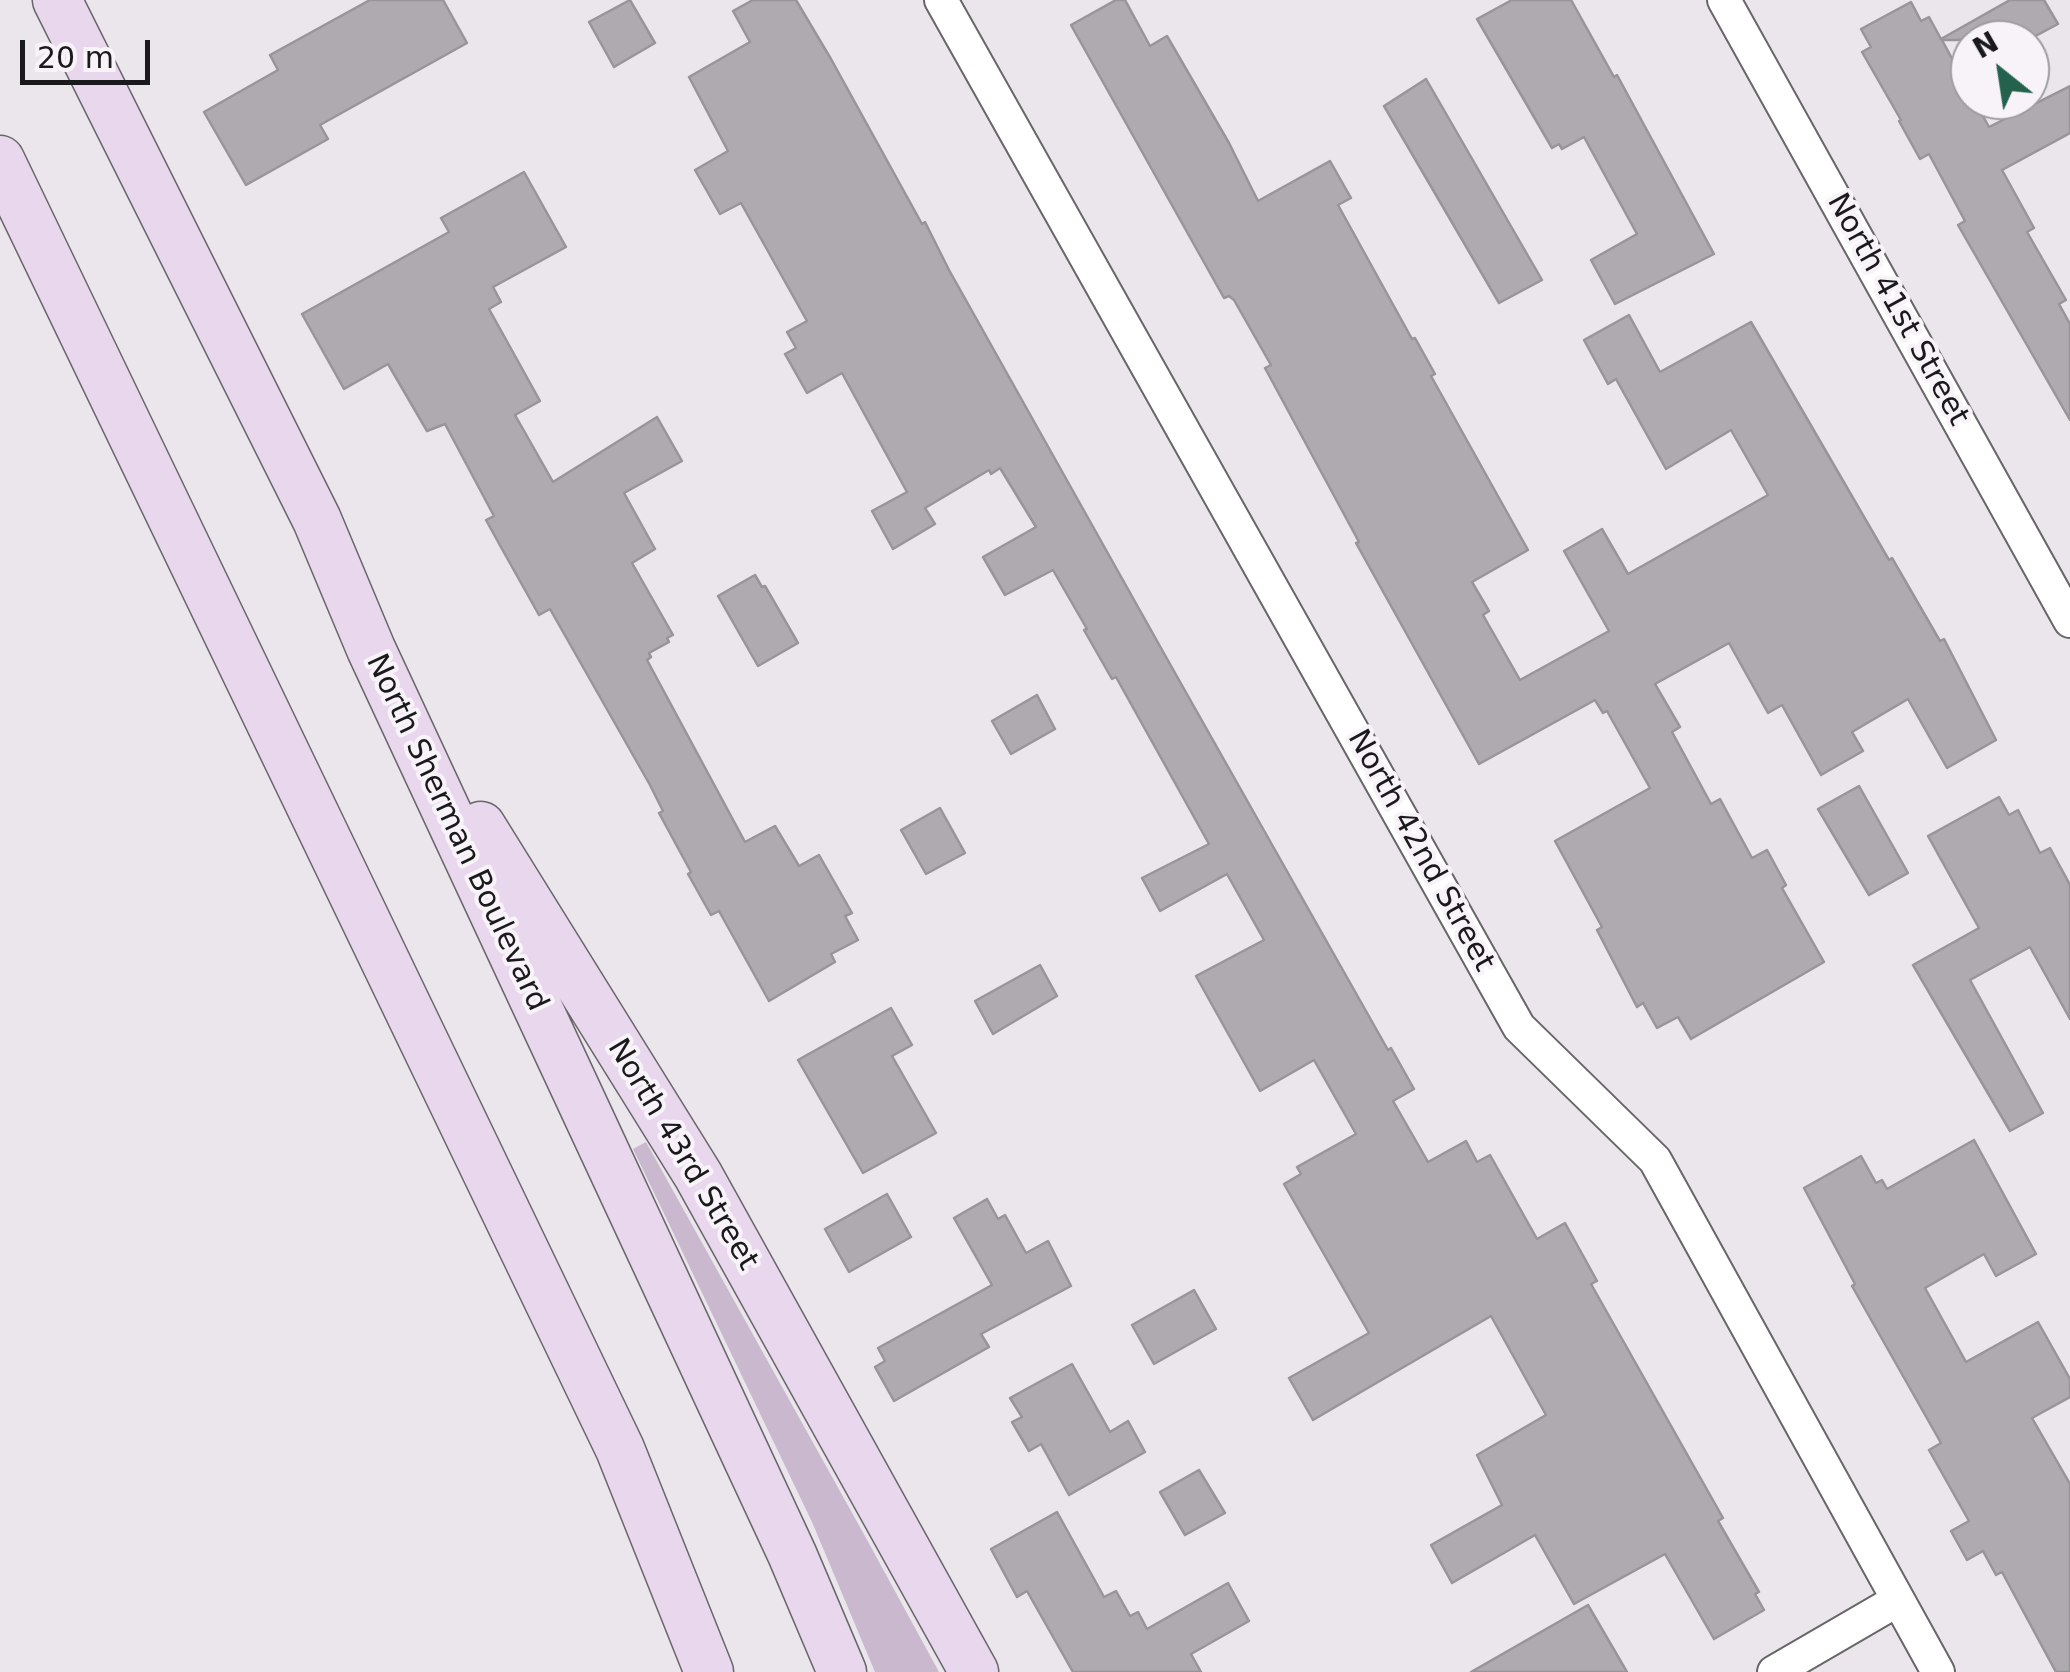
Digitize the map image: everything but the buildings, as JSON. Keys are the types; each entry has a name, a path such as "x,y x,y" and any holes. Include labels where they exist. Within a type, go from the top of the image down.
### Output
{"main road":[{"name":"North Sherman Boulevard","path":"57,0 317,520 371,649 792,1554 842,1672"},
{"path":"0,160 620,1449 709,1672"},
{"name":"North 43rd Street","path":"371,649 698,1175 974,1672"}],"street":[{"name":"North 42nd Street","path":"942,0 1518,1027 1655,1160 1938,1672"},
{"name":"North 41st Street","path":"1724,0 2070,621"},
{"path":"1774,1672 1898,1600"}],"shaded area":[{"path":"646,1142 939,1672 875,1672 812,1522 633,1149"}]}
